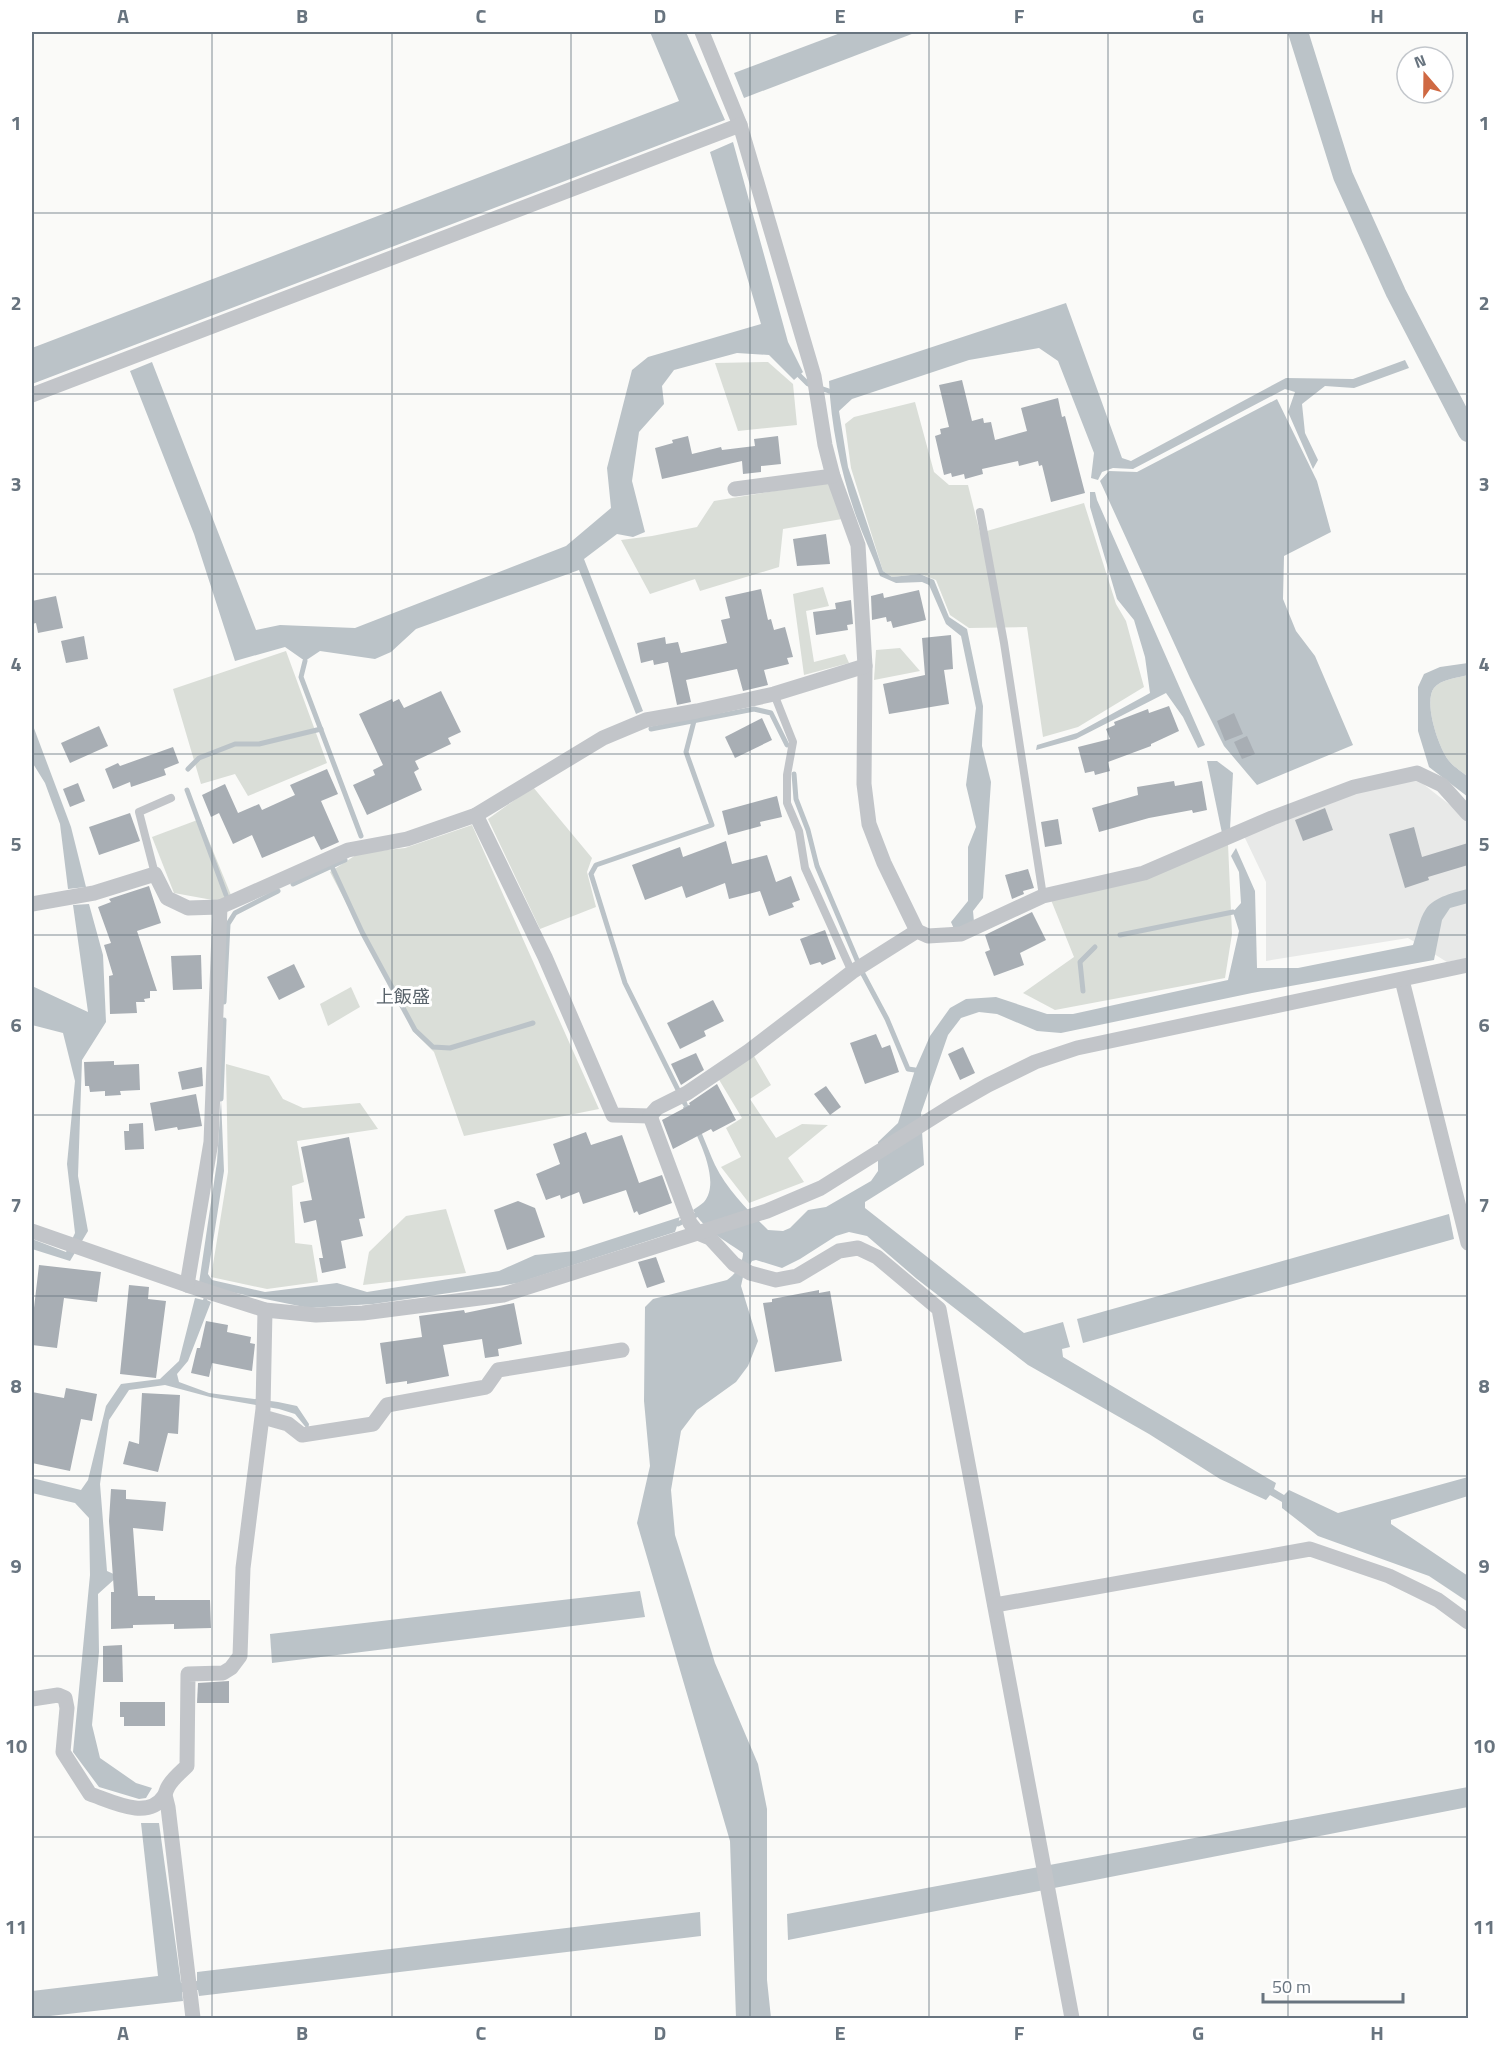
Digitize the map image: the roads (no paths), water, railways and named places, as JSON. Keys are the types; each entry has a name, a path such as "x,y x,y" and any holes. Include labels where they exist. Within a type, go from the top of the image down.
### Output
{"street":[{"path":"702,32 740,124 814,376 825,445 833,476 858,545 865,666 864,784 870,824 884,862 917,931 928,936 961,934 1043,896 1144,873 1272,818 1354,787 1417,772 1442,785 1468,814"},
{"path":"32,395 740,124"},
{"path":"735,489 833,476"},
{"path":"32,904 94,893 155,874 167,898 188,908 220,907 348,850 407,839 476,815 603,738 646,720 774,694 865,666"},
{"path":"476,815 545,957 613,1115 650,1116"},
{"path":"201,1290 211,1142 220,907"},
{"path":"650,1116 657,1108 682,1096 749,1051 858,969 917,931"},
{"path":"32,1231 265,1310 316,1315 363,1313 503,1295 692,1223 767,1211 821,1188 988,1085 1035,1062 1077,1048 1468,965"},
{"path":"1402,980 1465,1229"},
{"path":"650,1116 692,1223 710,1238 734,1264 750,1273 776,1280 797,1276 839,1251 858,1248 877,1257 939,1309 1072,2019"},
{"path":"192,2019 165,1796 168,1786 187,1766 188,1674 223,1673 231,1668 240,1656 243,1568 263,1408 265,1310"},
{"path":"263,1408 302,1435 373,1424 387,1405 486,1387 498,1370 622,1350"},
{"path":"995,1605 1310,1549 1389,1576 1438,1600 1468,1622"},
{"path":"32,1699 58,1695 65,1698 67,1708 63,1752 90,1794 135,1809 147,1808 165,1796"}],"lane":[{"path":"980,512 1004,643 1043,896"},
{"path":"774,694 793,742 787,775 787,803 799,831 805,868 858,969"},
{"path":"155,874 139,812 171,798"}],"waterway":[{"path":"1298,32 1343,176 1396,293 1468,432"},
{"path":"799,375 808,384 829,391"},
{"path":"305,661 301,677 361,836"},
{"path":"651,729 754,709 771,713 787,745"},
{"path":"685,1104 625,983 591,874 596,865 712,825 686,752 694,721"},
{"path":"188,769 199,758 235,744 259,744 321,729"},
{"path":"794,774 796,799 808,830 817,866 863,974 887,1019 908,1069 915,1070"},
{"path":"187,790 226,895"},
{"path":"293,884 345,860"},
{"path":"332,867 362,932 415,1030 433,1047 450,1048 533,1023"},
{"path":"224,1002 228,924 235,913 278,891"},
{"path":"1120,935 1233,912"},
{"path":"1083,991 1080,962 1095,947"},
{"path":"221,1099 224,1020"},
{"path":"678,1224 696,1215"}],"district":[{"name":"上飯盛","path":"403,997"}]}
